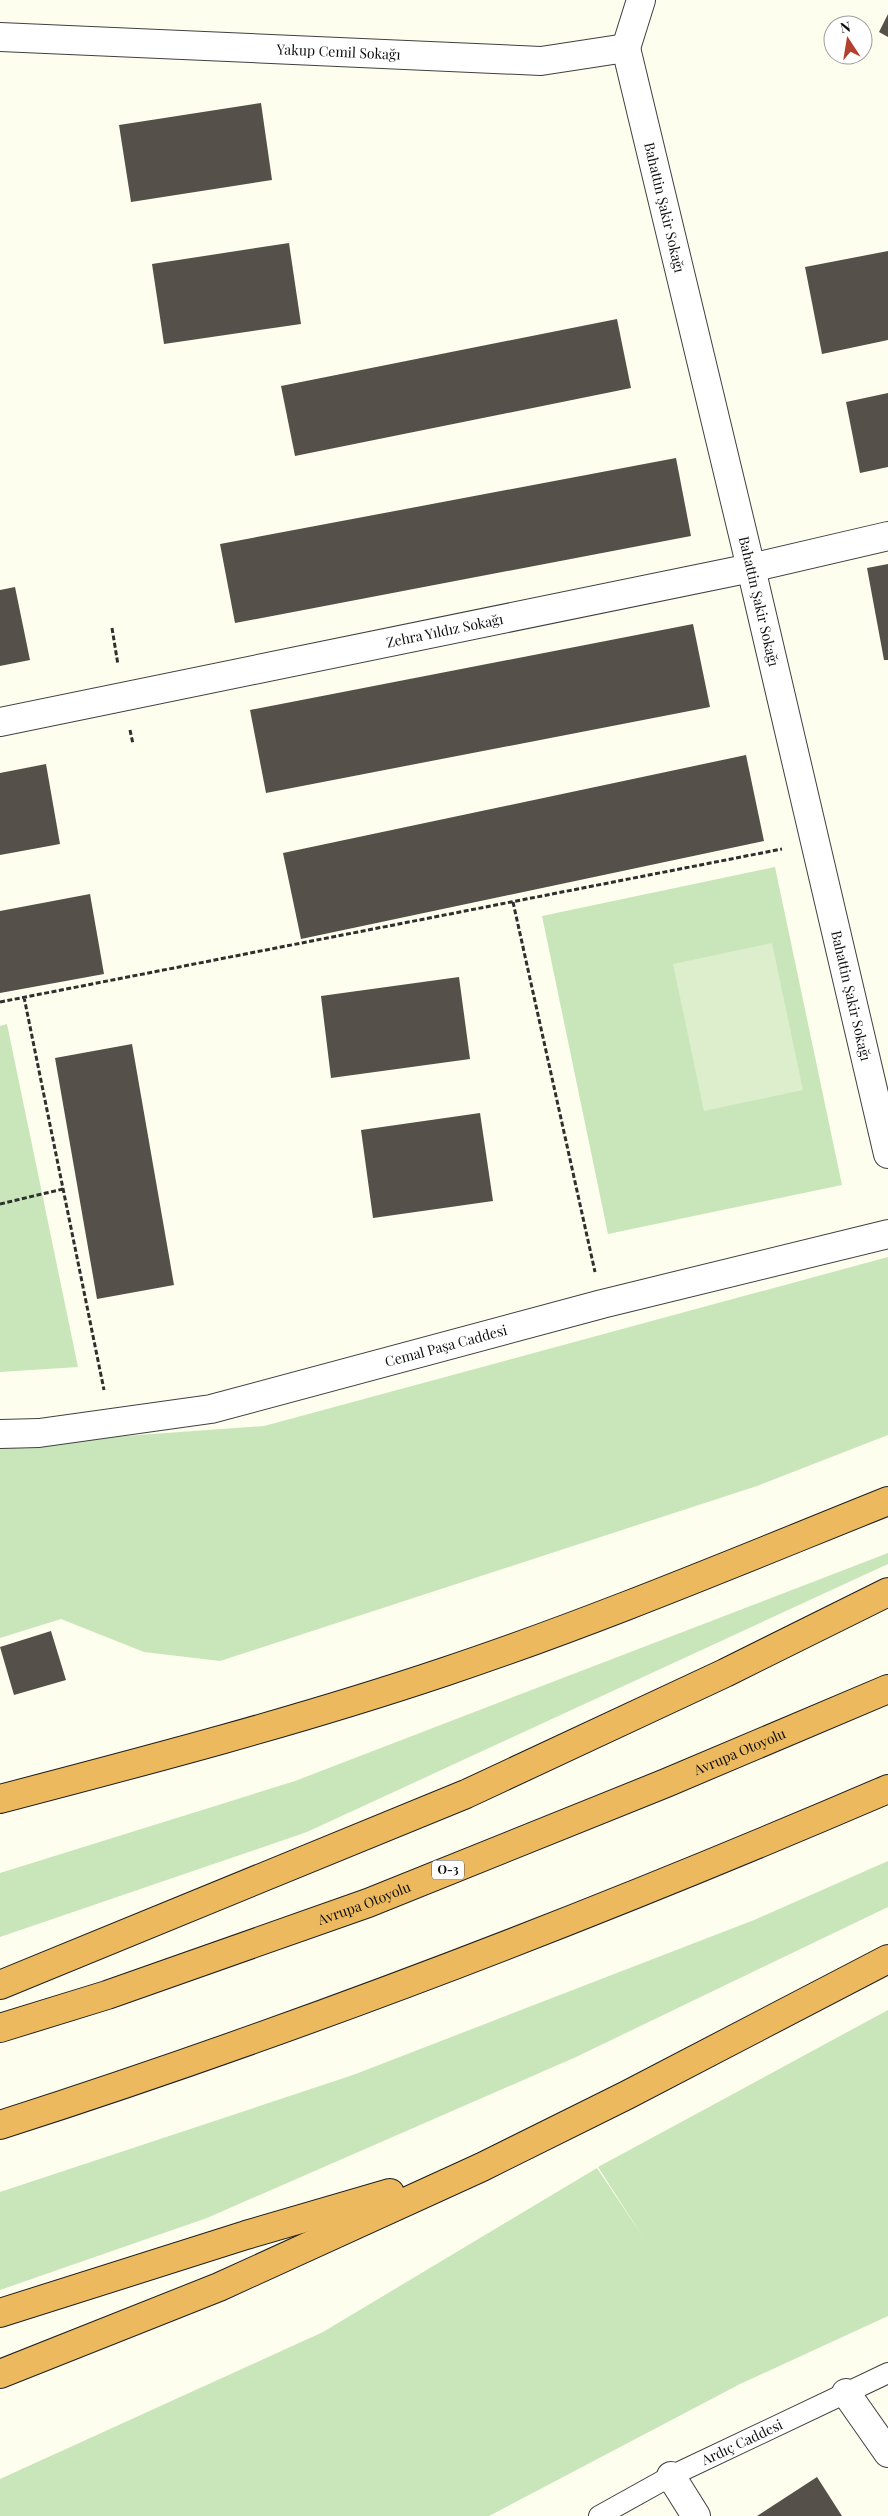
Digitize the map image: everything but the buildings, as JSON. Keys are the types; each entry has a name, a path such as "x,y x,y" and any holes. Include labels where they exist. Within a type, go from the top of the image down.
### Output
{"highway":[{"path":"0,1799 255,1731 444,1672 606,1613 888,1501"},
{"path":"0,1985 466,1794 725,1673 888,1592"},
{"name":"Avrupa Otoyolu","path":"0,2028 106,1995 368,1903 666,1783 888,1689"},
{"path":"0,2125 284,2030 699,1870 888,1789"},
{"path":"0,2374 219,2286 482,2167 888,1959"},
{"path":"0,2313 246,2235 482,2167"}],"street":[{"path":"626,48 641,0"},
{"name":"Yakup Cemil Sokağı","path":"0,37 541,61 626,48"},
{"name":"Bahattin Şakir Sokağı","path":"626,48 751,568 888,1154"},
{"name":"Zehra Yıldız Sokağı","path":"0,722 751,568 888,536"},
{"name":"Cemal Paşa Caddesi","path":"0,1434 39,1432 211,1409 602,1304 888,1234"},
{"path":"846,2393 888,2453"},
{"path":"671,2476 696,2516"}],"lane":[{"name":"Ardıç Caddesi","path":"599,2516 671,2476 888,2373"}],"path":[{"path":"0,1002 815,843"},
{"path":"513,902 602,1304"},
{"path":"24,997 110,1422"},
{"path":"0,1204 63,1189"}],"green space":[{"path":"775,867 842,1185 608,1234 542,916"},
{"path":"772,943 803,1090 704,1111 673,964"},
{"path":"7,1024 78,1367 0,1372 0,1026"},
{"path":"888,1257 888,1435 757,1486 220,1661 144,1652 61,1619 0,1638 0,1445 264,1426"},
{"path":"888,1553 888,1564 307,1832 0,1937 0,1873 295,1781"},
{"path":"888,1861 888,1907 576,2057 207,2218 0,2290 0,2192 353,2075 754,1920"},
{"path":"888,2010 888,2316 740,2384 489,2516 0,2516 0,2479 323,2332 597,2168 643,2237 598,2167"}]}
